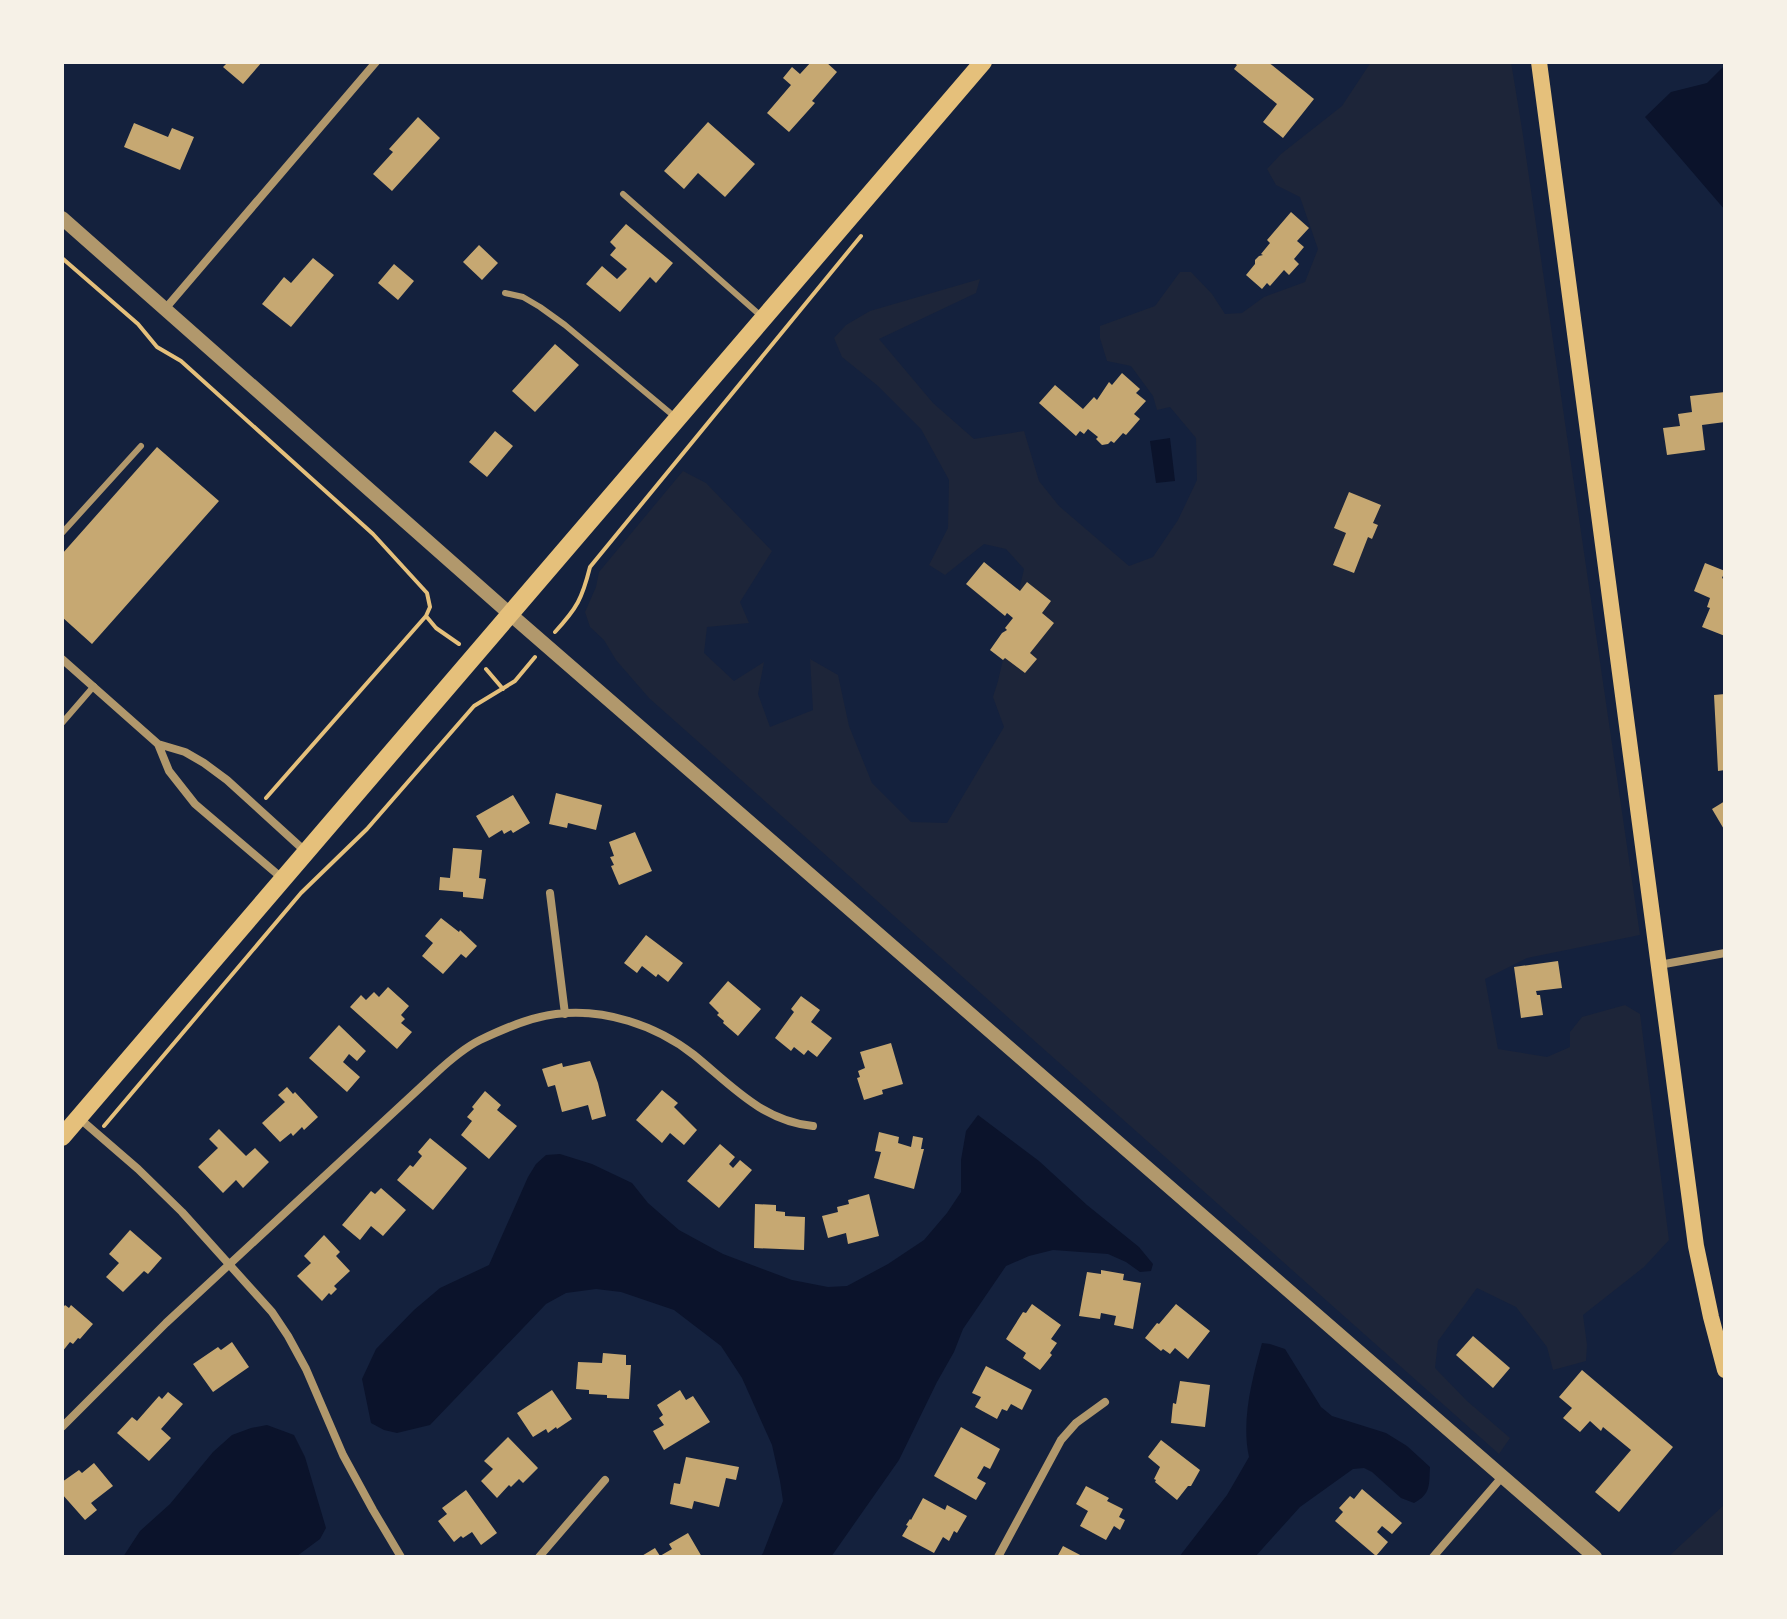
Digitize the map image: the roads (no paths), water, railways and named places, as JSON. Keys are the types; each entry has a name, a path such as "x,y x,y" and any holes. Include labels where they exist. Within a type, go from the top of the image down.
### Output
{"main road":[{"path":"62,1137 983,62"},
{"path":"1539,62 1696,1246 1725,1370"}],"street":[{"path":"165,309 376,62"},
{"path":"62,218 510,614 1595,1557"},
{"path":"62,659 158,744 169,771 195,804 283,879"},
{"path":"158,744 185,752 204,763 306,852"},
{"path":"550,893 565,1014"},
{"path":"1658,966 1725,953"},
{"path":"62,1427 140,1348 436,1073 457,1055 497,1032 548,1015 584,1013 612,1016 657,1032 689,1051 753,1105 782,1119 813,1126"},
{"path":"78,1118 138,1169 267,1305 306,1369 343,1455 401,1557"},
{"path":"998,1557 1061,1440 1076,1423 1105,1402"},
{"path":"1433,1557 1502,1477"},
{"path":"539,1557 605,1480"}],"lane":[{"path":"623,194 764,318"},
{"path":"505,293 523,297 553,316 677,419"},
{"path":"62,533 141,446"},
{"path":"62,723 94,686"}]}
